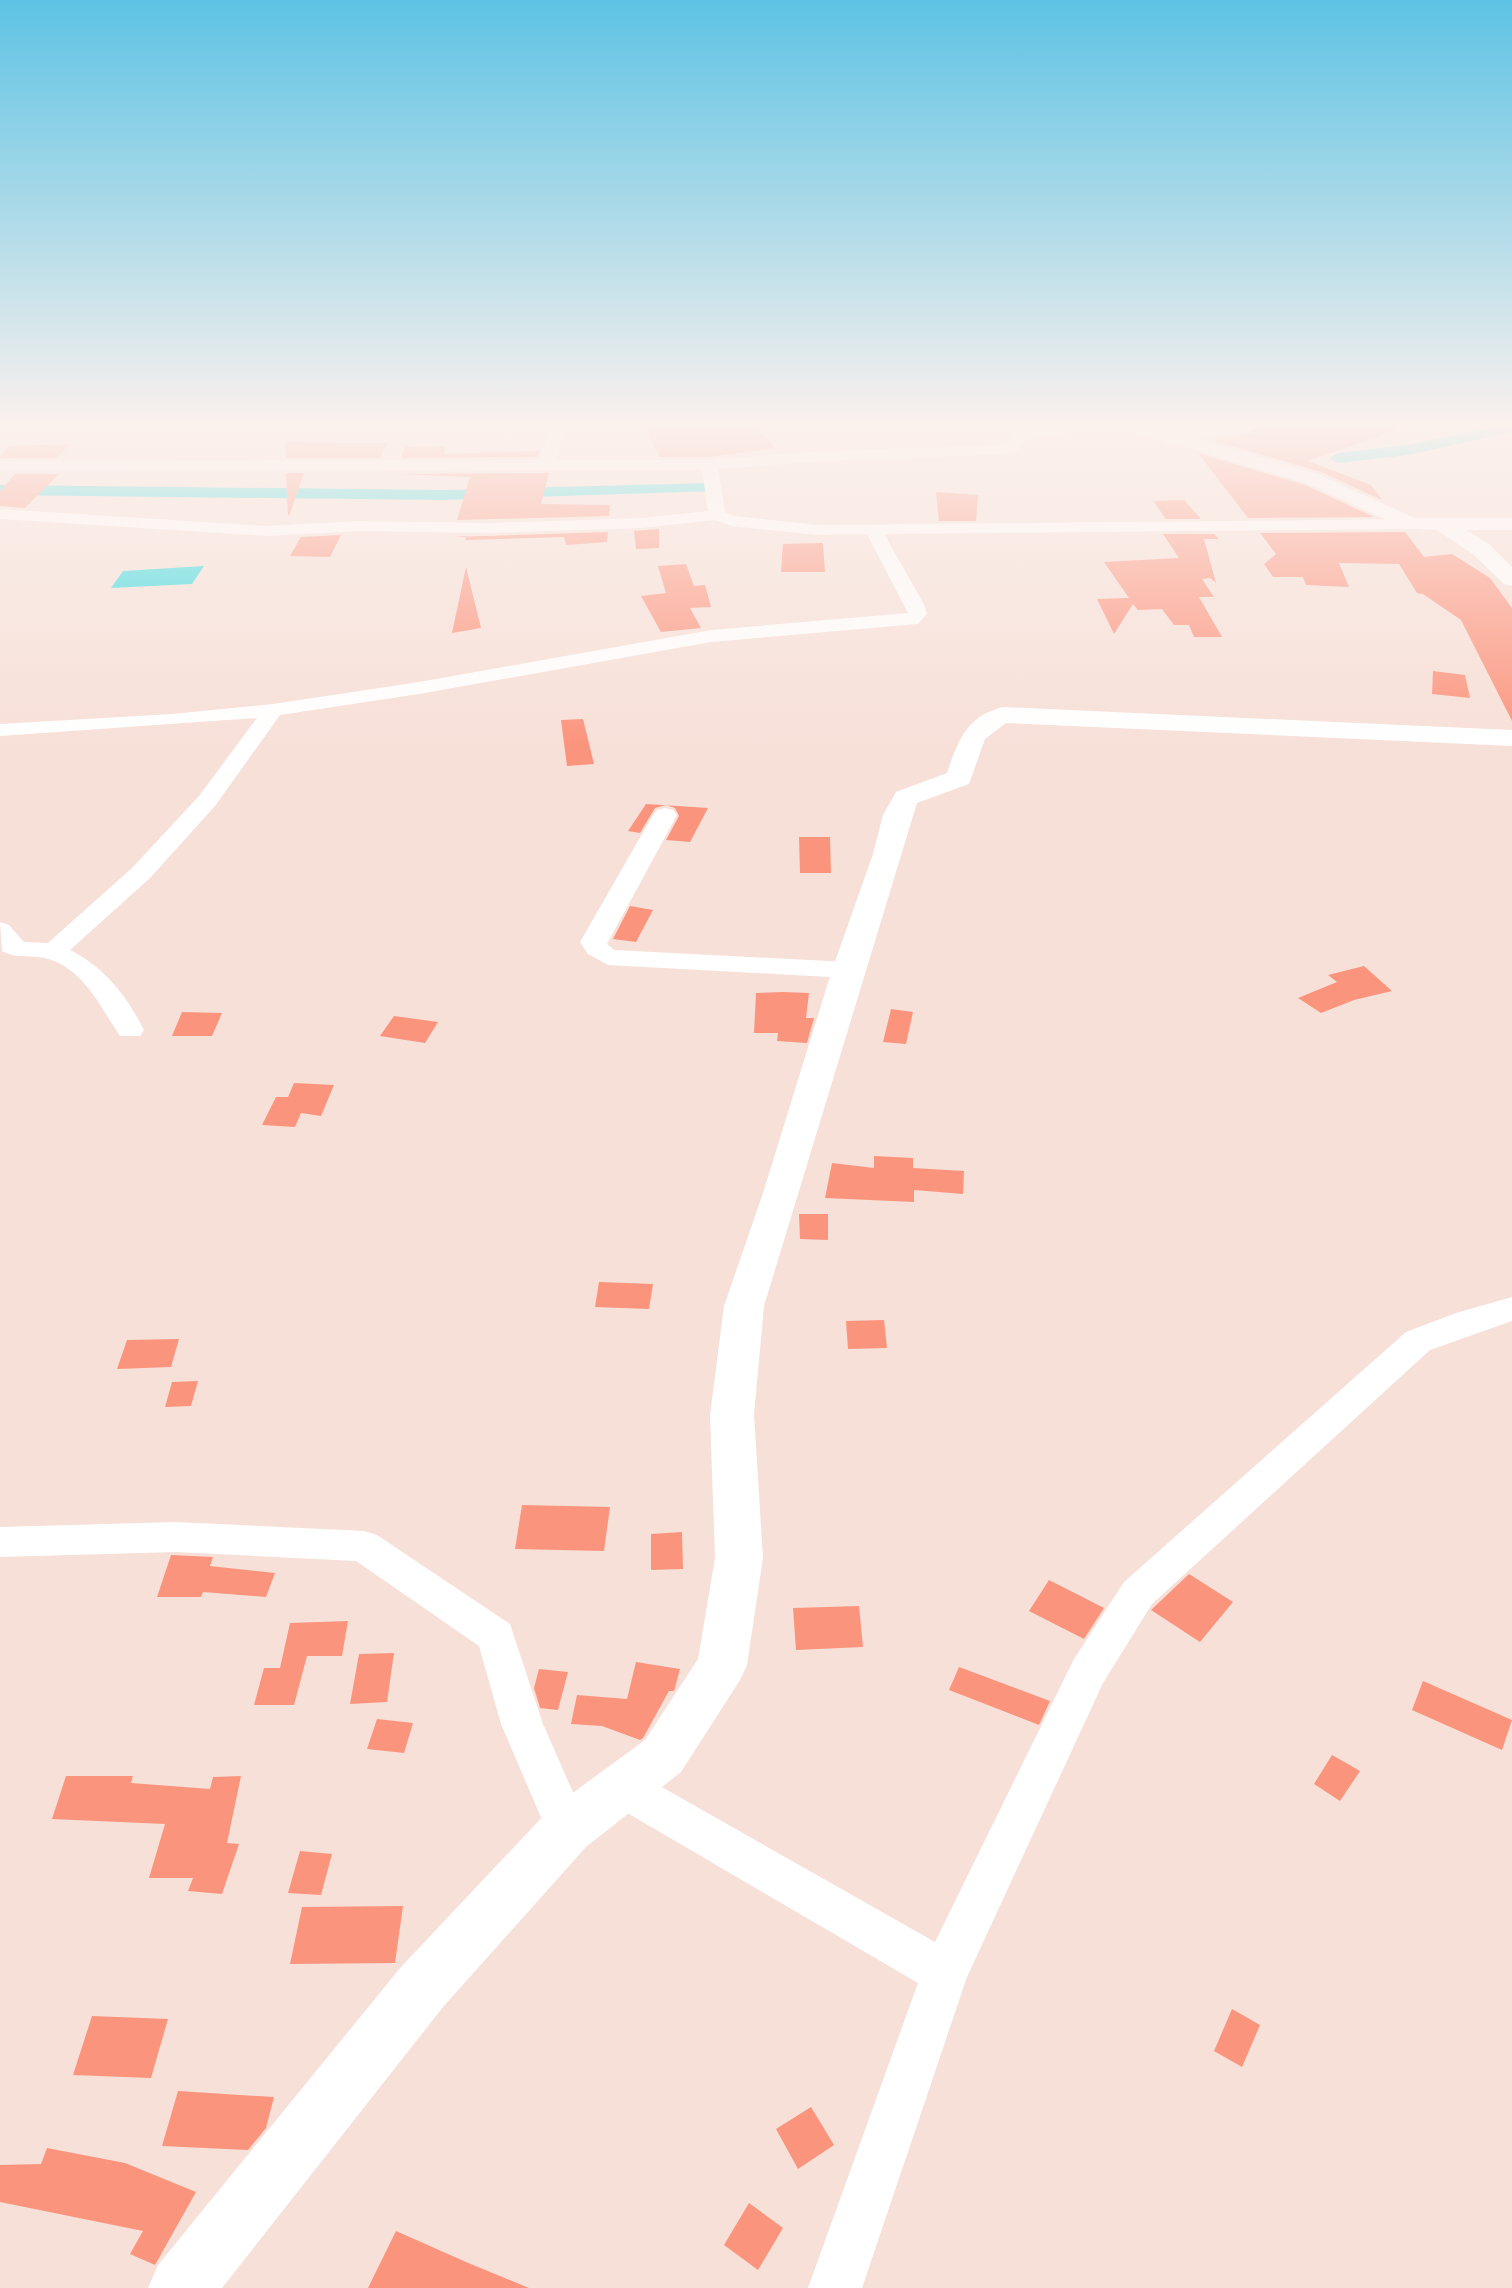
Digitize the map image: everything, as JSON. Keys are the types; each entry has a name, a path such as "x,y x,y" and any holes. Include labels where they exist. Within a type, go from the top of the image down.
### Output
{"main road":[{"path":"1455,533 1482,550 1512,579"},
{"path":"181,2288 422,1987 566,1829 663,1756 722,1665 739,1558 732,1415 744,1307 782,1193 848,970 888,854 897,815 906,798 959,778 975,729 985,721 1003,715 1512,738"}],"street":[{"path":"0,730 172,720 273,710 419,688 711,636 911,620 918,614 916,606 875,533"},
{"path":"53,952 141,873 208,801 273,710"},
{"path":"665,815 593,942 597,949 608,957 848,970"},
{"path":"0,930 5,942 20,951 53,952 86,971 118,1003 130,1030"},
{"path":"835,2288 945,1973 1018,1813 1088,1671 1138,1593 1418,1341 1468,1321 1512,1309"},
{"path":"0,1542 176,1537 364,1546 496,1636 522,1724 566,1829"},
{"path":"622,1787 945,1973"}],"water":[{"path":"204,566 192,584 111,588 123,571"}],"building":[{"path":"608,533 607,542 566,545 564,537 466,540 465,537"},
{"path":"634,533 659,533 659,548 636,549"},
{"path":"1260,533 1406,533 1424,557 1452,554 1490,578 1512,608 1512,721 1461,620 1423,594 1417,593 1399,564 1339,563 1349,587 1306,585 1303,577 1273,577 1264,564 1276,554"},
{"path":"1163,534 1214,534 1219,539 1204,539 1216,583 1210,578 1202,579 1214,597 1199,597 1222,637 1194,637 1189,625 1174,625 1162,609 1138,610 1133,604 1114,634 1097,599 1129,598 1104,562 1179,558"},
{"path":"341,535 330,557 290,556 301,537"},
{"path":"823,543 825,572 781,572 783,544"},
{"path":"686,564 694,586 705,585 711,607 690,608 701,628 661,632 641,596 666,593 658,566"},
{"path":"466,567 481,628 452,633"},
{"path":"1433,671 1465,675 1470,698 1432,694"},
{"path":"583,719 594,764 567,766 561,720"},
{"path":"646,804 665,805 655,808 640,833 628,831"},
{"path":"667,805 708,808 690,842 666,840 679,816 675,808"},
{"path":"799,837 830,837 831,873 800,873"},
{"path":"630,906 653,910 636,942 613,939"},
{"path":"1364,966 1392,991 1354,1000 1321,1013 1298,998 1337,982 1328,975"},
{"path":"756,993 809,993 806,1018 814,1018 807,1043 777,1041 778,1033 754,1033"},
{"path":"891,1009 913,1012 906,1044 883,1042"},
{"path":"182,1012 222,1013 212,1036 172,1036"},
{"path":"394,1016 438,1022 425,1043 380,1036"},
{"path":"294,1083 334,1085 321,1116 301,1113 295,1127 262,1125 276,1097 288,1097"},
{"path":"874,1156 913,1158 913,1168 964,1171 963,1194 914,1190 914,1202 825,1198 832,1163 874,1168"},
{"path":"799,1214 828,1214 828,1240 800,1239"},
{"path":"599,1282 653,1284 649,1309 595,1307"},
{"path":"884,1320 887,1348 848,1349 846,1321"},
{"path":"179,1339 171,1367 117,1369 127,1340"},
{"path":"198,1381 191,1406 165,1407 172,1382"},
{"path":"522,1505 610,1507 604,1551 515,1549"},
{"path":"682,1532 683,1569 651,1570 651,1534"},
{"path":"171,1555 213,1557 210,1566 275,1573 266,1597 203,1592 201,1597 157,1597"},
{"path":"1189,1574 1233,1602 1200,1642 1151,1610"},
{"path":"1049,1580 1104,1608 1084,1639 1029,1611"},
{"path":"859,1606 863,1647 796,1650 793,1608"},
{"path":"348,1621 342,1656 307,1656 294,1705 254,1705 264,1668 280,1668 290,1623"},
{"path":"394,1653 387,1702 350,1704 359,1654"},
{"path":"636,1662 680,1669 674,1691 669,1691 643,1738 640,1740 602,1726 571,1724 577,1695 627,1699"},
{"path":"959,1667 1050,1701 1039,1725 949,1690"},
{"path":"539,1669 568,1672 558,1710 540,1708 534,1688"},
{"path":"1423,1681 1512,1720 1502,1750 1412,1710"},
{"path":"377,1719 413,1723 404,1753 367,1749"},
{"path":"1332,1755 1360,1771 1340,1801 1314,1784"},
{"path":"66,1776 133,1776 131,1783 210,1789 213,1777 241,1776 227,1843 239,1844 222,1894 188,1891 193,1878 149,1878 165,1824 52,1819"},
{"path":"300,1851 332,1854 321,1895 288,1893"},
{"path":"403,1906 395,1963 290,1964 302,1907"},
{"path":"1232,2009 1260,2025 1242,2067 1214,2051"},
{"path":"92,2016 168,2019 151,2078 73,2075"},
{"path":"178,2091 274,2097 266,2128 248,2150 162,2146"},
{"path":"811,2107 834,2145 798,2169 776,2129"},
{"path":"47,2148 125,2163 196,2192 155,2265 130,2254 143,2231 0,2202 0,2165 41,2164"},
{"path":"749,2203 783,2228 758,2270 724,2245"},
{"path":"396,2231 466,2262 529,2288 368,2288"}]}
